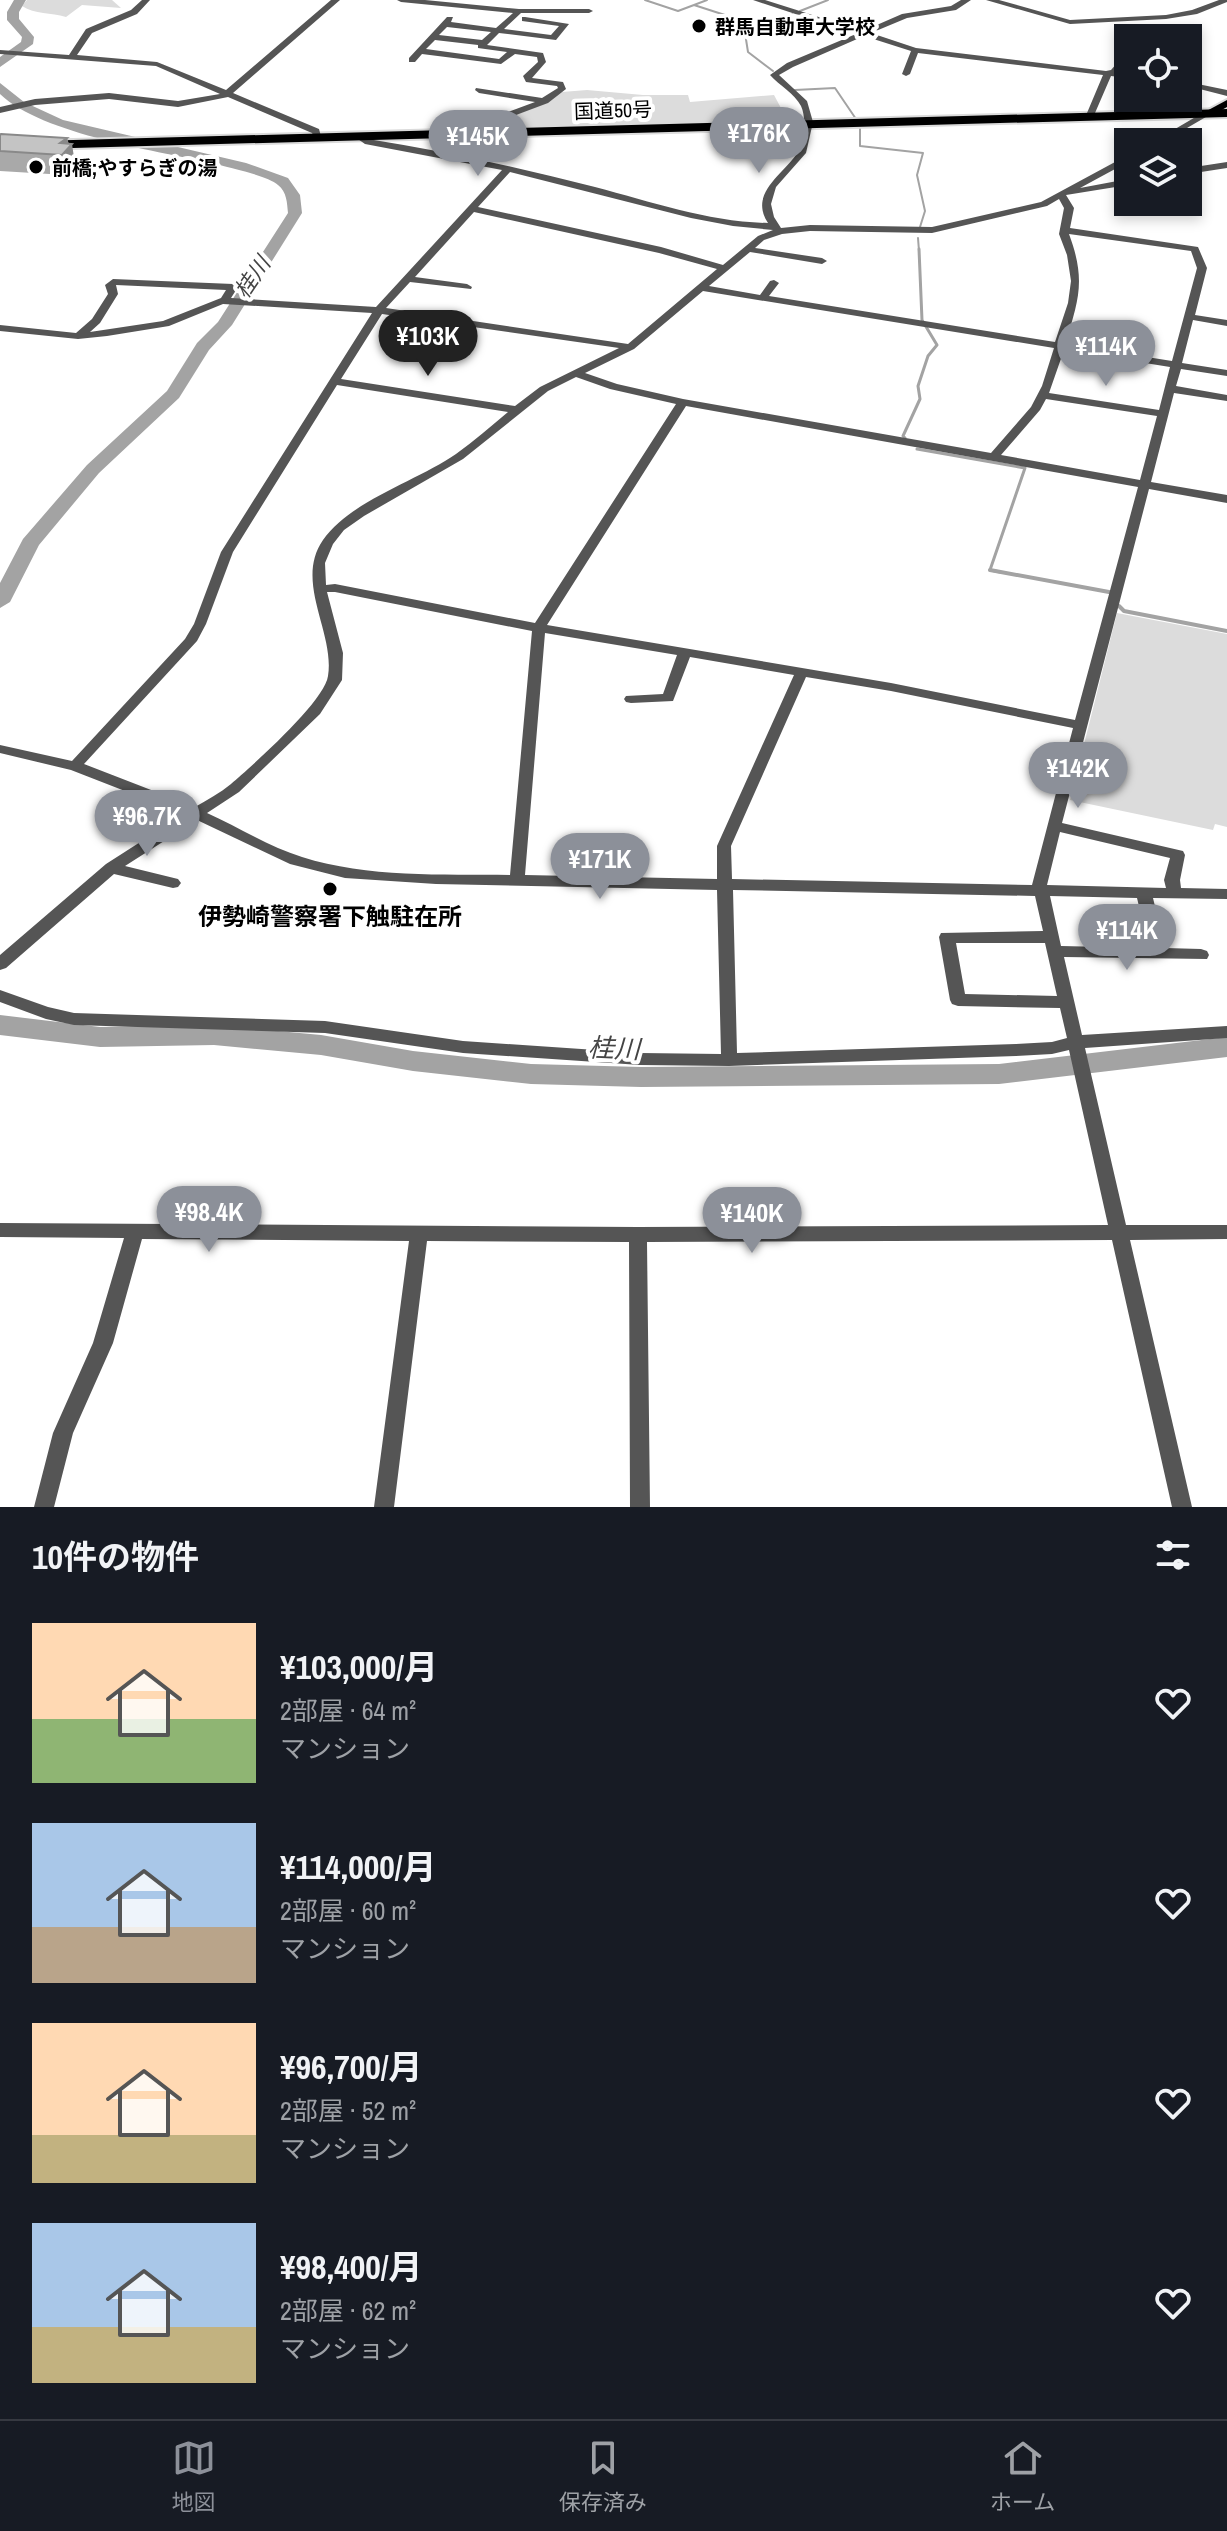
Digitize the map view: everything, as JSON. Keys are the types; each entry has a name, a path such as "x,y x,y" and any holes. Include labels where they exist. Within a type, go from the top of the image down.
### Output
{"highway":[{"name":"国道50号","path":"0,147 1227,113"}],"main road":[{"path":"1207,114 1227,103"}],"street":[{"path":"72,57 89,31 134,12 146,0"},
{"path":"0,110 33,103 109,96 178,104 229,94 336,0"},
{"path":"401,0 491,8 565,24 557,37 446,24"},
{"path":"757,0 915,50 1114,73"},
{"path":"777,229 766,204 770,191 802,153 808,125 804,103 774,75 905,16 953,8 967,0"},
{"path":"990,0 1067,22 1188,14 1226,0"},
{"path":"1215,3 1227,7"},
{"path":"412,60 460,5"},
{"path":"472,27 491,8"},
{"path":"433,37 484,43 516,14 589,11"},
{"path":"1132,24 1133,20"},
{"path":"526,53 544,37"},
{"path":"457,134 545,101 562,89 562,85 529,80 527,76 542,62 542,56 483,47 484,43"},
{"path":"906,74 915,50"},
{"path":"421,51 501,62"},
{"path":"493,69 513,51"},
{"path":"3,52 157,64 316,131 319,138"},
{"path":"1093,117 1091,113 1114,70"},
{"path":"1202,87 1227,93"},
{"path":"479,90 545,101"},
{"path":"1182,128 1207,114"},
{"path":"359,137 365,141 420,149 722,221 777,229 932,230 1031,208 1114,165"},
{"path":"1202,169 1227,165"},
{"path":"75,766 190,641 200,624 227,552 379,310 508,169"},
{"path":"1064,192 1114,184"},
{"path":"993,458 1036,408 1059,347 1076,281 1064,230 1069,208 1064,192"},
{"path":"472,209 648,247 724,268"},
{"path":"0,964 111,868 244,779 315,711 335,680 335,643 320,589 322,553 340,527 459,457 544,389 630,347 746,249 777,229"},
{"path":"1064,230 1195,249 1203,271 1040,880 1052,944 1182,1507"},
{"path":"746,249 822,261"},
{"path":"784,267 791,257"},
{"path":"407,279 467,287"},
{"path":"78,336 106,307 113,294 110,285 113,282 233,287 227,301"},
{"path":"762,299 774,283"},
{"path":"700,288 1227,373"},
{"path":"0,328 78,336 165,324 227,301 379,310 630,347"},
{"path":"1191,317 1227,323"},
{"path":"577,374 604,385 683,402 1227,499"},
{"path":"334,381 517,410"},
{"path":"1172,389 1227,398"},
{"path":"1042,395 1164,414"},
{"path":"517,880 539,628 683,402"},
{"path":"320,589 335,588 539,628 802,672 1080,725"},
{"path":"631,699 668,698 685,652"},
{"path":"729,1060 725,842 802,672"},
{"path":"0,749 75,766 195,813 295,860 332,871 387,877 1227,894"},
{"path":"1054,826 1178,855 1172,880 1174,893"},
{"path":"111,868 173,883"},
{"path":"1144,893 1158,953"},
{"path":"1066,1002 958,1000 947,937 1201,955"},
{"path":"0,996 46,1013 103,1022 325,1027 463,1047 626,1058 729,1060 1028,1050 1227,1032"},
{"path":"0,1230 419,1235 1227,1232"},
{"path":"44,1507 63,1433 103,1343 135,1232"},
{"path":"384,1507 419,1235"},
{"path":"638,1235 640,1507"}],"shaded area":[{"path":"27,0 112,0 121,8 82,5 66,17 27,9 22,6"},
{"path":"587,90 688,95 690,102 774,95 789,123 467,131 562,92"},
{"path":"1117,613 1227,634 1227,827 1215,824 1213,830 1070,800"}],"building":[{"path":"1,134 67,138 60,143 72,144 62,155 0,151"}],"waterway":[{"name":"桂川","path":"0,63 27,44 28,37 13,20 13,12 20,0"},
{"path":"645,0 678,11 694,5"},
{"path":"694,5 707,0"},
{"path":"800,11 828,0"},
{"path":"694,5 761,27"},
{"path":"761,27 792,14"},
{"path":"761,27 745,33 748,52 773,71"},
{"name":"桂川","path":"0,87 19,105 59,123 241,166 283,181 293,195 295,213 224,325 203,347 173,394 93,469 30,543 0,602"},
{"path":"795,90 835,88 856,119"},
{"path":"860,128 860,146 923,153 917,175 925,211 920,227"},
{"path":"918,238 919,251"},
{"path":"905,438 903,436 920,399 918,386 928,356 937,345 922,320 919,249"},
{"path":"917,449 1025,468 990,570"},
{"path":"990,570 1109,592"},
{"path":"990,570 1000,572"},
{"path":"1119,606 1124,611 1227,631"},
{"name":"桂川","path":"0,1025 100,1037 214,1035 321,1045 413,1061 531,1074 641,1077 999,1074 1227,1047"}],"place":[{"name":"群馬自動車大学校","path":"699,26"},
{"name":"前橋;やすらぎの湯","path":"36,167"},
{"name":"伊勢崎警察署下触駐在所","path":"330,889"}]}
